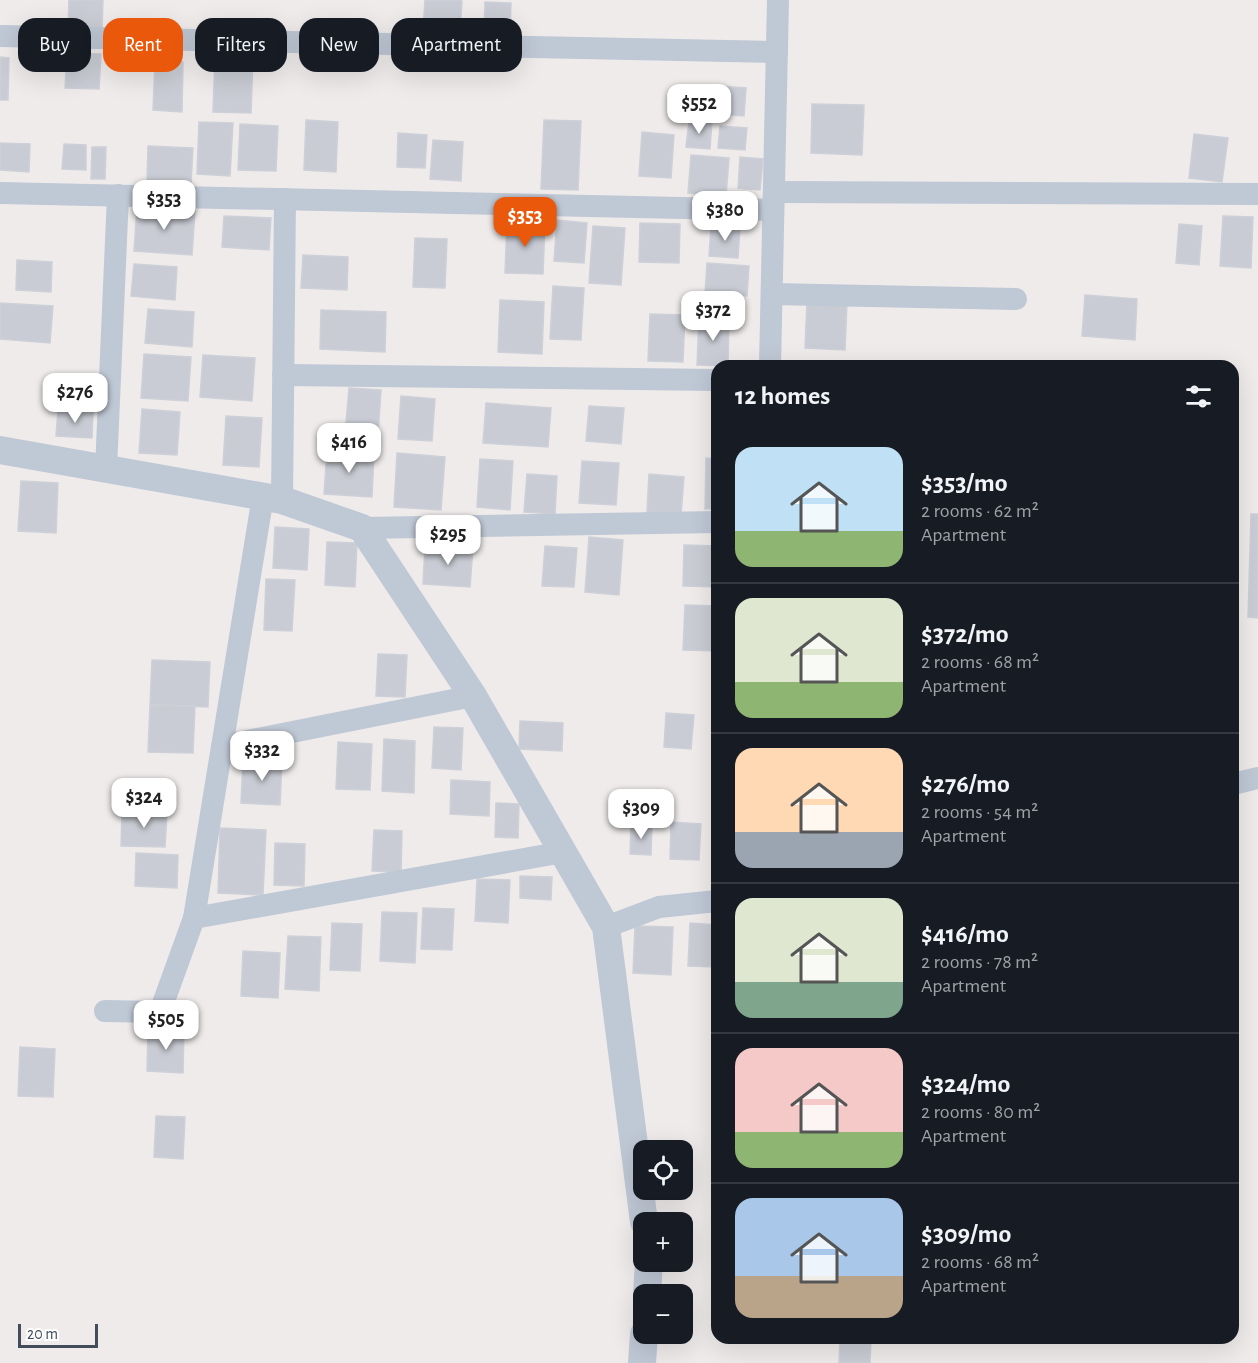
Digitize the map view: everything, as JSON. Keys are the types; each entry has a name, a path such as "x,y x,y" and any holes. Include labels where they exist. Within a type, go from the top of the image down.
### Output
{"street":[{"path":"770,360 778,0"},
{"path":"0,36 777,52"},
{"path":"0,193 285,199 774,201 1258,194"},
{"path":"106,469 118,195"},
{"path":"105,1011 160,1012 194,918 222,746 273,498 283,375 285,199"},
{"path":"772,294 1016,299"},
{"path":"283,375 711,380"},
{"path":"0,450 273,498 362,528 711,522"},
{"path":"362,528 473,696 606,927 643,1212"},
{"path":"222,746 473,696"},
{"path":"1239,783 1258,778"},
{"path":"194,918 563,852"},
{"path":"606,927 659,907 711,902"},
{"path":"642,1363 643,1344"}],"building":[{"path":"69,0 103,0 102,28 91,28 91,18 68,18"},
{"path":"425,0 462,0 461,18 424,18"},
{"path":"485,2 511,3 511,18 485,18"},
{"path":"91,54 101,54 99,89 65,88 66,72 91,72"},
{"path":"0,57 9,58 8,100 0,100"},
{"path":"155,72 183,72 182,112 153,110"},
{"path":"214,72 252,72 251,113 213,112"},
{"path":"702,85 746,88 744,116 700,113"},
{"path":"812,104 864,105 862,155 811,153"},
{"path":"306,120 338,122 336,172 304,170"},
{"path":"544,120 581,121 578,190 541,189"},
{"path":"689,121 712,122 710,149 686,147"},
{"path":"199,122 233,123 230,176 197,174"},
{"path":"240,124 278,126 276,171 238,170"},
{"path":"720,126 747,128 745,150 718,148"},
{"path":"642,132 674,135 671,178 639,176"},
{"path":"398,133 427,135 425,168 397,167"},
{"path":"1194,134 1228,138 1222,182 1189,178"},
{"path":"433,140 463,142 461,181 430,179"},
{"path":"0,143 30,144 29,172 0,170"},
{"path":"64,144 86,145 86,170 62,169"},
{"path":"148,146 193,148 191,183 147,181"},
{"path":"92,147 106,147 105,179 91,179"},
{"path":"691,155 729,158 726,196 688,193"},
{"path":"740,157 763,159 760,190 738,188"},
{"path":"137,207 195,211 192,255 134,251"},
{"path":"224,216 271,218 269,250 222,247"},
{"path":"1223,216 1253,217 1251,268 1220,266"},
{"path":"557,220 587,223 584,263 554,261"},
{"path":"507,221 545,223 543,274 505,273"},
{"path":"640,223 680,224 679,263 639,262"},
{"path":"1179,224 1202,226 1199,265 1176,263"},
{"path":"593,226 625,228 621,285 589,283"},
{"path":"711,226 740,228 738,258 709,256"},
{"path":"415,238 447,239 445,288 413,287"},
{"path":"303,255 348,257 347,290 301,288"},
{"path":"17,260 52,262 51,292 16,290"},
{"path":"707,263 749,266 747,296 705,293"},
{"path":"134,264 177,267 175,300 131,296"},
{"path":"553,286 584,288 581,340 550,339"},
{"path":"1085,295 1137,299 1135,340 1082,336"},
{"path":"500,300 544,302 542,354 498,352"},
{"path":"807,301 847,303 845,350 805,348"},
{"path":"0,303 53,306 50,343 0,339"},
{"path":"148,309 194,312 192,347 145,343"},
{"path":"321,310 386,312 385,352 320,349"},
{"path":"650,314 685,315 683,362 648,361"},
{"path":"699,317 729,318 728,360 711,360 711,365 697,365"},
{"path":"144,354 191,357 188,401 141,398"},
{"path":"203,355 255,358 252,401 200,397"},
{"path":"349,388 381,390 378,435 345,433"},
{"path":"401,396 435,399 432,441 398,439"},
{"path":"486,403 551,408 548,447 483,443"},
{"path":"589,406 624,408 621,444 586,441"},
{"path":"142,409 180,412 177,455 139,453"},
{"path":"58,410 93,412 92,438 56,436"},
{"path":"226,416 262,418 259,467 223,465"},
{"path":"327,451 374,454 372,497 324,494"},
{"path":"397,453 445,457 441,510 394,507"},
{"path":"706,458 711,458 711,509 705,509"},
{"path":"480,459 513,461 510,510 477,507"},
{"path":"582,461 619,463 616,505 579,503"},
{"path":"527,474 557,476 555,514 524,512"},
{"path":"649,474 684,477 681,515 647,512"},
{"path":"21,481 58,483 56,533 18,531"},
{"path":"1251,514 1258,514 1258,618 1248,617"},
{"path":"275,527 309,529 307,570 273,568"},
{"path":"589,537 623,540 619,595 585,592"},
{"path":"327,542 357,543 355,587 325,585"},
{"path":"425,545 473,548 470,587 423,584"},
{"path":"684,545 711,546 711,587 683,586"},
{"path":"545,546 577,548 574,587 542,586"},
{"path":"266,579 295,580 292,631 264,630"},
{"path":"685,605 711,606 711,651 683,650"},
{"path":"378,654 407,655 405,697 376,696"},
{"path":"152,660 210,662 208,707 150,705"},
{"path":"150,705 195,706 193,753 148,752"},
{"path":"666,713 694,715 691,749 664,747"},
{"path":"520,721 563,723 562,751 519,749"},
{"path":"434,727 463,728 461,770 432,768"},
{"path":"384,739 415,741 414,793 382,791"},
{"path":"338,742 372,744 370,790 336,789"},
{"path":"243,759 282,760 280,805 241,803"},
{"path":"451,780 490,782 489,816 450,814"},
{"path":"496,803 519,804 518,838 495,837"},
{"path":"122,810 167,812 165,847 121,846"},
{"path":"671,822 701,824 699,860 670,859"},
{"path":"631,825 652,825 651,855 630,854"},
{"path":"220,828 266,830 263,895 218,893"},
{"path":"374,830 402,831 401,872 372,871"},
{"path":"275,843 305,844 304,886 274,885"},
{"path":"136,853 178,855 177,888 135,886"},
{"path":"520,876 552,877 551,900 520,898"},
{"path":"477,879 510,880 508,923 475,921"},
{"path":"423,908 454,909 452,950 421,949"},
{"path":"382,912 417,913 415,963 380,961"},
{"path":"332,923 362,924 360,971 330,970"},
{"path":"690,923 711,925 711,967 688,966"},
{"path":"635,926 673,927 671,975 633,973"},
{"path":"288,936 321,937 319,991 285,989"},
{"path":"243,951 280,953 278,998 241,996"},
{"path":"148,1030 184,1031 183,1073 147,1071"},
{"path":"20,1047 55,1049 53,1097 18,1096"},
{"path":"156,1116 185,1117 183,1159 154,1157"},
{"path":"840,1344 871,1344 870,1363 839,1363"}]}
